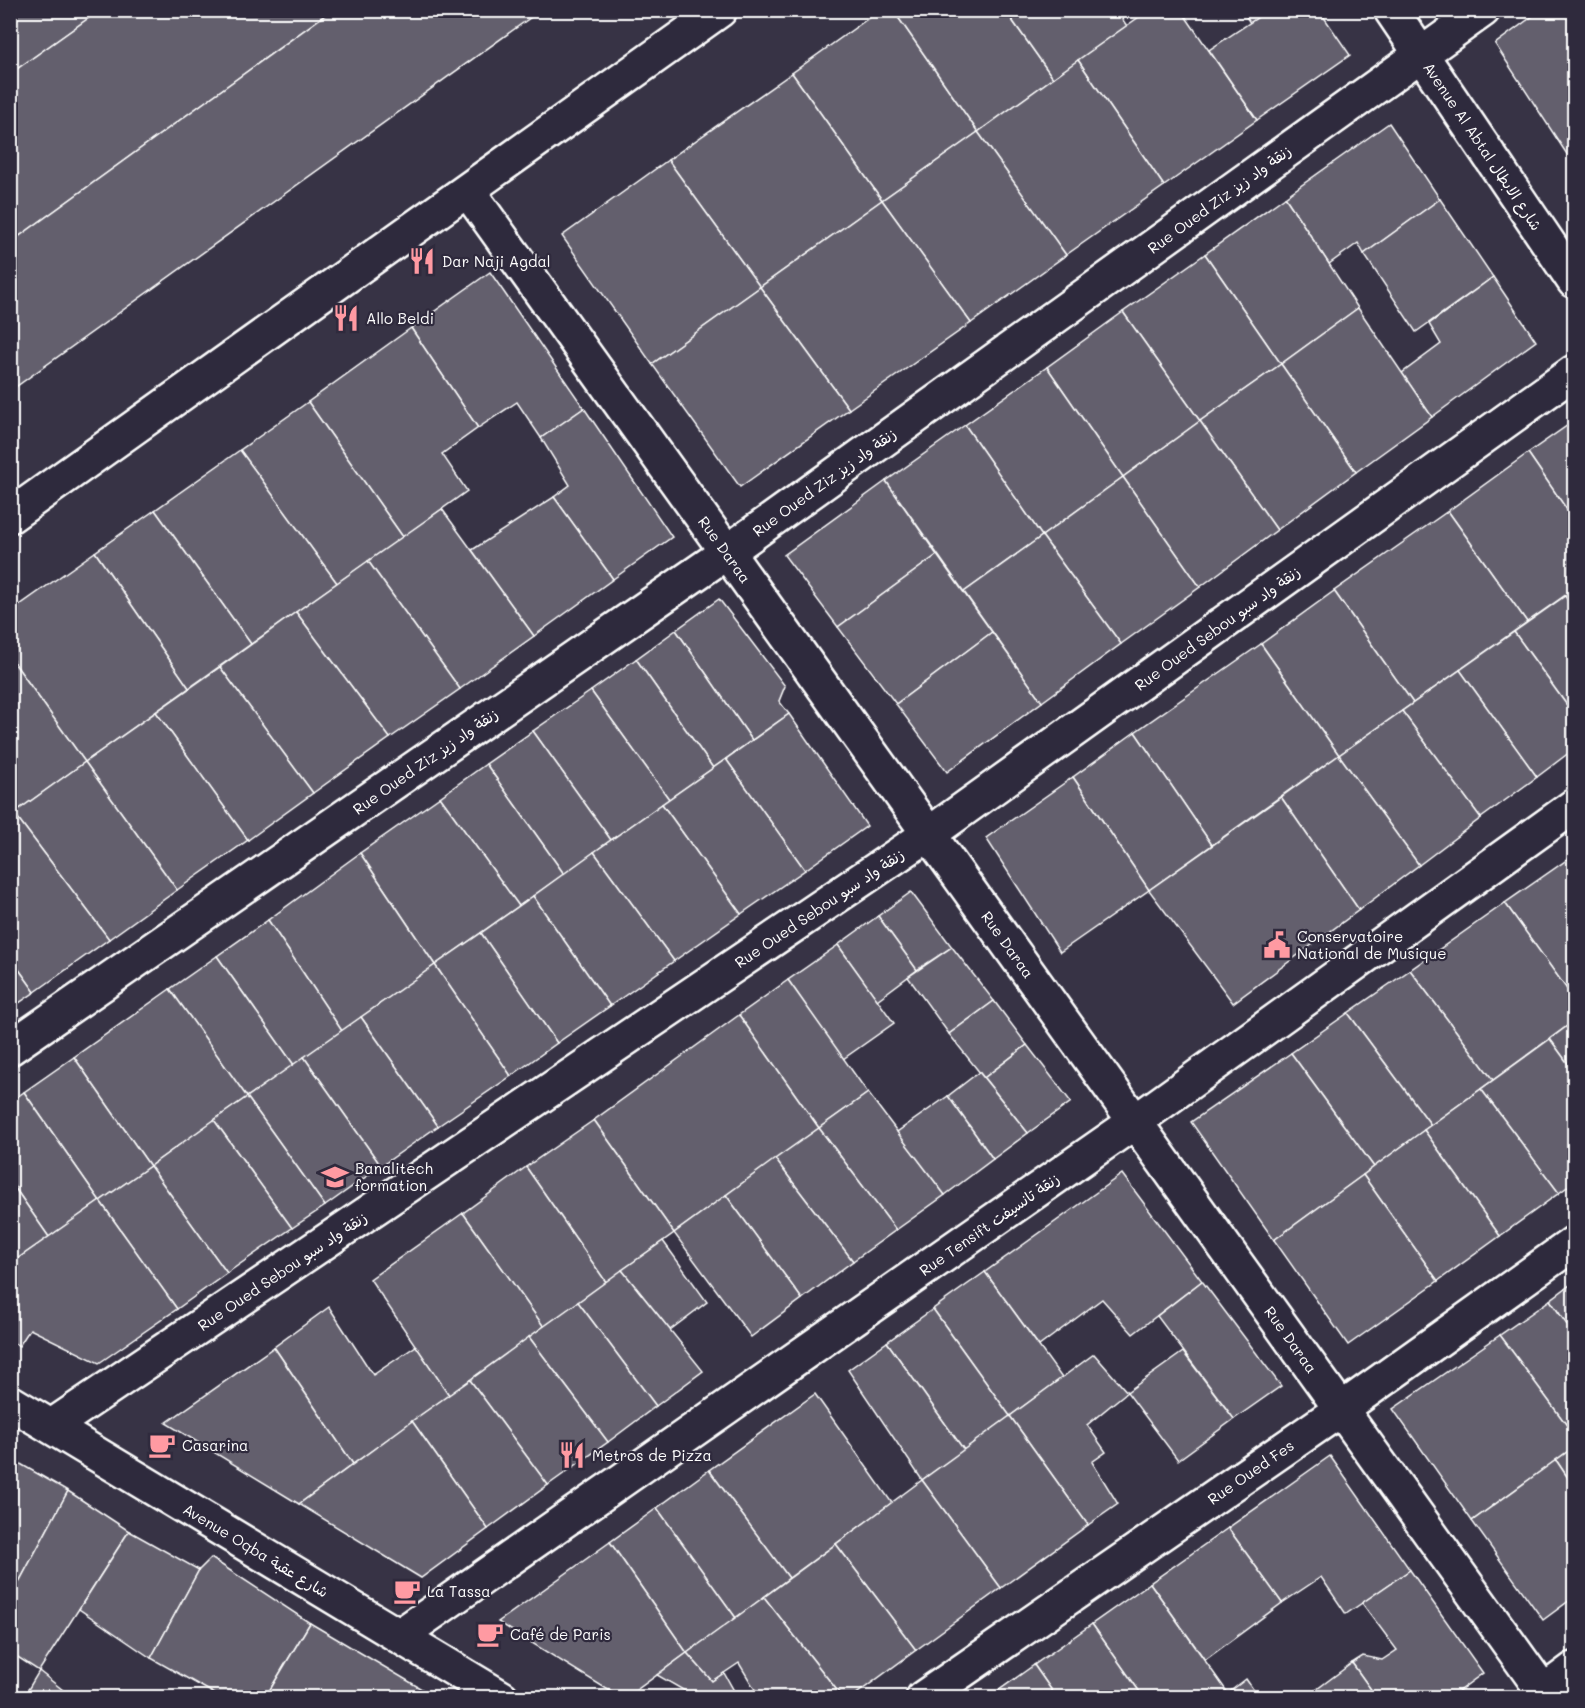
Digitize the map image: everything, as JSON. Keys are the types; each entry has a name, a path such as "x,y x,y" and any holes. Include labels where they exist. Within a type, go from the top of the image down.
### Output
{"street":[{"path":"10,516 720,10"},
{"name":"Avenue Al Abtal شارع الابطال","path":"1391,10 1575,281"},
{"name":"Rue Oued Ziz زنقة واد زيز","path":"10,1048 727,552 1482,10"},
{"name":"Rue Daraa","path":"468,191 1343,1408 1542,1695"},
{"name":"Rue Oued Sebou زنقة واد سبو","path":"52,1426 929,834 1575,372"},
{"name":"Rue Tensift زنقة تانسيفت","path":"399,1636 1136,1121 1575,806"},
{"name":"Rue Oued Fes","path":"923,1698 1343,1408 1575,1242"},
{"name":"Avenue Oqba شارع عقبة","path":"10,1402 502,1698"},
{"path":"1542,1695 1575,1669"}],"building":[{"path":"10,10 100,10 10,74"},
{"path":"100,10 332,10 10,243 10,74"},
{"path":"332,10 541,10 10,391 10,243"},
{"path":"880,10 893,10 978,132 882,200 792,73"},
{"path":"893,10 1005,10 1053,78 978,132"},
{"path":"1005,10 1116,10 1127,26 1053,78"},
{"path":"1149,10 1181,10 1257,120 1164,186 1078,60"},
{"path":"1242,10 1269,10 1250,23"},
{"path":"1269,10 1319,10 1350,55 1257,120 1209,50"},
{"path":"1541,10 1574,12 1574,165 1495,44"},
{"path":"1078,60 1164,186 1066,255 978,132"},
{"path":"792,73 882,200 760,287 668,160"},
{"path":"1389,123 1440,199 1364,254 1358,243 1329,264 1285,197"},
{"path":"978,132 1066,255 971,323 882,200"},
{"path":"668,160 760,287 652,364 562,236"},
{"path":"1285,197 1358,308 1281,364 1205,254"},
{"path":"1440,199 1493,277 1416,332 1364,254"},
{"path":"882,200 971,323 849,409 760,287"},
{"path":"1205,254 1281,364 1200,421 1123,312"},
{"path":"490,272 584,408 541,438 517,402 478,428 411,328"},
{"path":"1493,277 1536,341 1432,417 1402,373 1441,344 1429,324"},
{"path":"760,287 849,409 740,487 652,364"},
{"path":"1358,308 1432,417 1356,472 1281,364"},
{"path":"1123,312 1200,421 1123,477 1047,367"},
{"path":"411,328 478,428 442,454 467,491 403,537 308,402"},
{"path":"1281,364 1356,472 1277,530 1200,421"},
{"path":"1047,367 1123,477 1042,536 965,425"},
{"path":"308,402 403,537 337,583 240,450"},
{"path":"584,408 672,537 613,579 554,497 570,485 541,438"},
{"path":"1200,421 1277,530 1200,587 1123,477"},
{"path":"1574,421 1574,520 1528,453"},
{"path":"965,425 1042,536 964,592 886,481"},
{"path":"240,450 337,583 251,644 155,510"},
{"path":"1528,453 1574,520 1574,589 1527,622 1448,511"},
{"path":"1123,477 1200,587 1121,644 1042,536"},
{"path":"886,481 937,555 838,627 784,555"},
{"path":"554,497 613,579 534,636 472,550"},
{"path":"442,509 534,636 460,689 368,561"},
{"path":"155,510 251,644 189,688 95,552"},
{"path":"1448,511 1527,622 1413,703 1334,591"},
{"path":"1042,536 1121,644 1042,702 964,592"},
{"path":"95,552 189,688 85,762 10,657 10,612"},
{"path":"937,555 992,632 896,704 838,627"},
{"path":"368,561 460,689 390,738 296,612"},
{"path":"1334,591 1413,703 1339,755 1261,644"},
{"path":"1565,596 1574,609 1574,715 1514,632"},
{"path":"719,599 785,686 779,701 789,714 752,740 676,630"},
{"path":"296,612 390,738 313,793 220,667"},
{"path":"676,630 752,740 713,768 636,659"},
{"path":"992,632 1042,702 947,772 896,704"},
{"path":"1514,632 1574,715 1574,749 1537,777 1460,670"},
{"path":"1261,644 1339,755 1212,845 1135,732"},
{"path":"10,657 85,762 14,813 10,809"},
{"path":"636,659 713,768 669,799 591,691"},
{"path":"220,667 313,793 248,840 156,712"},
{"path":"1460,670 1537,777 1481,818 1402,711"},
{"path":"591,691 669,799 611,840 533,731"},
{"path":"1402,711 1481,818 1419,865 1339,755"},
{"path":"156,712 248,840 177,890 85,762"},
{"path":"789,714 867,826 805,870 726,759"},
{"path":"533,731 611,840 564,874 486,764"},
{"path":"1135,732 1212,845 1149,890 1073,777"},
{"path":"1339,755 1419,865 1359,910 1281,797"},
{"path":"726,759 805,870 741,914 662,804"},
{"path":"85,762 177,890 109,939 14,813"},
{"path":"486,764 564,874 519,906 440,797"},
{"path":"1073,777 1149,890 1060,952 986,838"},
{"path":"440,797 519,906 435,965 360,853"},
{"path":"1281,797 1359,910 1233,1003 1149,890"},
{"path":"662,804 741,914 674,961 594,852"},
{"path":"14,813 109,939 35,992 10,957 10,815"},
{"path":"594,852 674,961 610,1006 533,896"},
{"path":"360,853 435,965 342,1031 268,920"},
{"path":"1574,855 1574,999 1505,903"},
{"path":"911,892 952,947 917,970 878,916"},
{"path":"533,896 610,1006 557,1043 481,933"},
{"path":"1505,903 1574,999 1574,1021 1493,1080 1410,970"},
{"path":"878,916 917,970 877,1000 838,945"},
{"path":"268,920 342,1031 294,1065 217,956"},
{"path":"481,933 557,1043 511,1076 435,965"},
{"path":"838,945 894,1023 843,1059 788,980"},
{"path":"952,947 994,1001 949,1034 908,977"},
{"path":"217,956 294,1065 247,1097 170,989"},
{"path":"10,957 35,992 10,1009"},
{"path":"435,965 511,1076 438,1126 361,1017"},
{"path":"1410,970 1493,1080 1431,1125 1348,1013"},
{"path":"788,980 868,1093 819,1128 739,1015"},
{"path":"170,989 247,1097 150,1166 74,1057"},
{"path":"994,1001 1027,1045 984,1078 949,1034"},
{"path":"1348,1013 1431,1125 1374,1167 1291,1053"},
{"path":"739,1015 819,1128 674,1233 594,1120"},
{"path":"361,1017 438,1126 381,1166 304,1057"},
{"path":"1574,1021 1574,1072 1550,1039"},
{"path":"1550,1039 1574,1072 1574,1182 1559,1193 1481,1089"},
{"path":"1027,1045 1071,1102 1028,1133 984,1078"},
{"path":"1291,1053 1374,1167 1274,1240 1191,1122"},
{"path":"74,1057 150,1166 100,1201 24,1092"},
{"path":"304,1057 381,1166 325,1206 247,1097"},
{"path":"979,1072 1028,1133 993,1159 948,1096"},
{"path":"1481,1089 1559,1193 1500,1236 1424,1130"},
{"path":"24,1092 100,1201 49,1237 10,1181 10,1102"},
{"path":"868,1093 945,1195 896,1230 819,1128"},
{"path":"948,1096 993,1159 945,1195 897,1132"},
{"path":"247,1097 325,1206 292,1228 214,1120"},
{"path":"214,1120 292,1228 227,1273 150,1166"},
{"path":"594,1120 674,1233 606,1282 526,1167"},
{"path":"819,1128 896,1230 853,1261 775,1159"},
{"path":"1424,1130 1500,1236 1438,1281 1363,1175"},
{"path":"775,1159 853,1261 802,1299 726,1195"},
{"path":"150,1166 227,1273 177,1309 100,1201"},
{"path":"526,1167 606,1282 544,1327 463,1213"},
{"path":"1122,1174 1202,1281 1133,1334 1102,1299 1039,1346 985,1272"},
{"path":"1363,1175 1438,1281 1348,1345 1274,1240"},
{"path":"10,1181 49,1237 10,1264"},
{"path":"726,1195 802,1299 751,1337 674,1233"},
{"path":"100,1201 177,1309 99,1363 30,1329 19,1346 10,1341 10,1264"},
{"path":"463,1213 544,1327 449,1395 370,1279"},
{"path":"663,1241 707,1302 670,1330 622,1270"},
{"path":"622,1270 703,1371 656,1406 578,1302"},
{"path":"985,1272 1062,1378 1010,1416 933,1309"},
{"path":"1202,1281 1281,1386 1234,1419 1157,1316"},
{"path":"1574,1282 1574,1335 1550,1300"},
{"path":"1550,1300 1574,1335 1574,1435 1500,1335"},
{"path":"578,1302 656,1406 608,1442 529,1337"},
{"path":"329,1307 373,1375 416,1346 449,1395 353,1464 274,1347"},
{"path":"933,1309 1010,1416 964,1450 887,1342"},
{"path":"1500,1335 1574,1435 1574,1447 1472,1521 1393,1409"},
{"path":"529,1337 608,1442 548,1485 470,1380"},
{"path":"887,1342 964,1450 922,1480 848,1370"},
{"path":"274,1347 353,1464 299,1504 166,1423"},
{"path":"1183,1352 1234,1419 1178,1460 1127,1392"},
{"path":"1094,1354 1127,1392 1087,1425 1106,1452 1092,1462 1118,1504 1088,1525 1010,1416"},
{"path":"470,1380 548,1485 488,1529 412,1421"},
{"path":"815,1394 892,1503 789,1578 709,1470"},
{"path":"1010,1416 1088,1525 1001,1588 922,1480"},
{"path":"412,1421 488,1529 421,1578 299,1504"},
{"path":"1574,1447 1574,1487 1556,1460"},
{"path":"1330,1456 1410,1570 1346,1614 1321,1577 1282,1603 1228,1528"},
{"path":"10,1458 68,1491 10,1599"},
{"path":"1556,1460 1574,1487 1574,1597 1543,1620 1472,1521"},
{"path":"709,1470 789,1578 736,1618 657,1508"},
{"path":"922,1480 1001,1588 916,1650 836,1544"},
{"path":"68,1491 129,1531 39,1671 10,1652 10,1599"},
{"path":"657,1508 736,1618 687,1653 610,1542"},
{"path":"1228,1528 1282,1603 1205,1660 1150,1583"},
{"path":"129,1531 199,1570 151,1658 79,1609"},
{"path":"610,1542 687,1653 635,1691 618,1696 498,1622"},
{"path":"836,1544 916,1650 851,1698 843,1698 764,1597"},
{"path":"211,1558 310,1623 265,1698 222,1698 151,1658 199,1570"},
{"path":"1410,1570 1483,1673 1449,1698 1377,1698 1352,1663 1363,1656 1382,1660 1397,1650 1362,1603"},
{"path":"1150,1583 1228,1693 1221,1698 1144,1698 1092,1624"},
{"path":"764,1597 843,1698 760,1698 739,1663 712,1681 687,1653"},
{"path":"310,1623 437,1698 265,1698"},
{"path":"1092,1624 1144,1698 1057,1698 1034,1665"},
{"path":"687,1653 712,1681 724,1673 738,1698 691,1698 692,1695 657,1675"},
{"path":"1352,1663 1377,1698 1305,1698"},
{"path":"1034,1665 1057,1698 988,1698"},
{"path":"39,1671 73,1698 23,1698"},
{"path":"1246,1679 1259,1698 1221,1698 1228,1693"}],"place":[{"name":"Dar Naji Agdal","path":"422,261"},
{"name":"Allo Beldi","path":"346,318"},
{"name":"Conservatoire National de Musique","path":"1277,945"},
{"name":"Banalitech formation","path":"335,1177"},
{"name":"Casarina","path":"162,1445"},
{"name":"Metros de Pizza","path":"572,1455"},
{"name":"La Tassa","path":"407,1591"},
{"name":"Café de Paris","path":"490,1634"}]}
